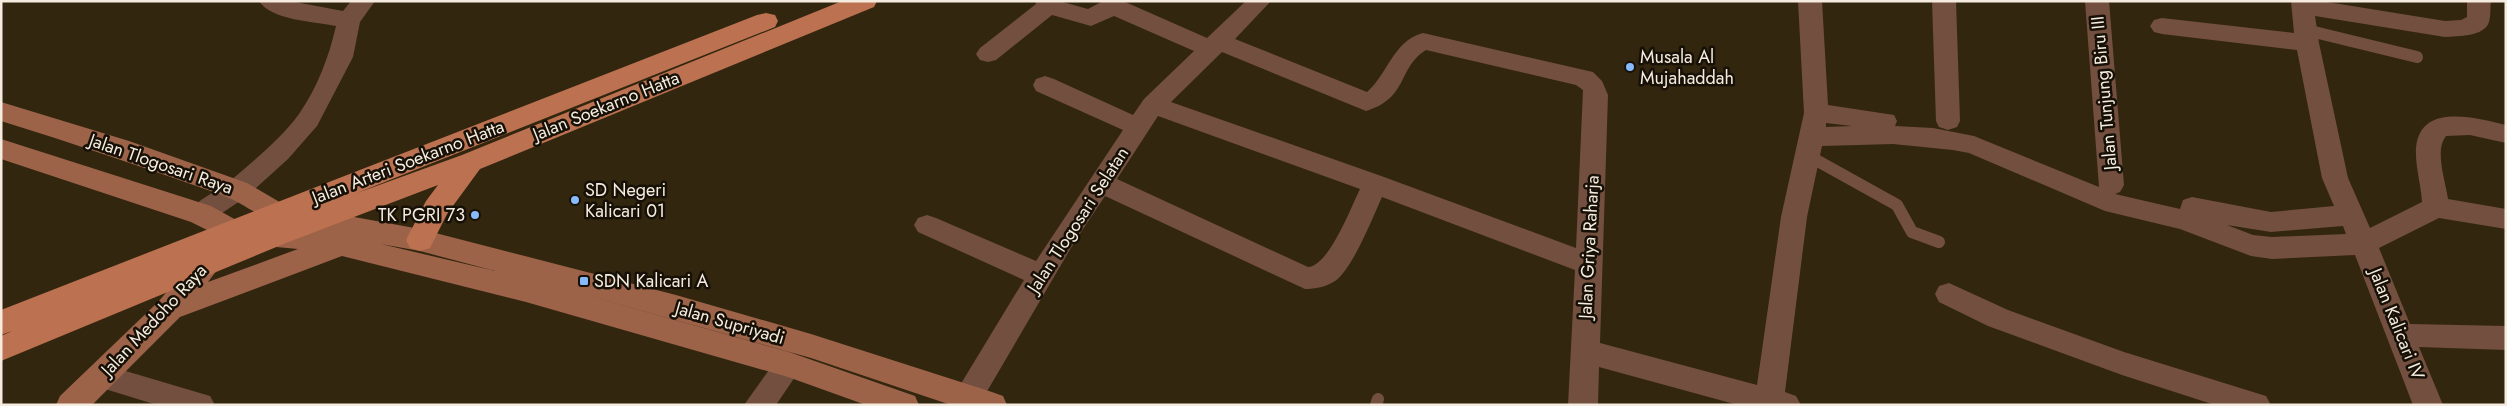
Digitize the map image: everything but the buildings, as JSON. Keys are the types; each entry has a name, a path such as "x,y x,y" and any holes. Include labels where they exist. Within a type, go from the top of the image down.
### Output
{"main road":[{"name":"Jalan Arteri Soekarno Hatta","path":"1,349 205,265 276,224 816,1"},
{"name":"Jalan Soekarno Hatta","path":"319,220 471,162 865,1"},
{"path":"420,240 432,214 471,162"},
{"name":"Jalan Arteri Soekarno Hatta","path":"1,323 233,232 276,224 319,220"}],"street":[{"path":"270,1 289,10 349,20"},
{"path":"201,214 237,190 279,152 308,120 341,57 349,20 364,1"},
{"name":"Jalan Tlogosari Selatan","path":"974,402 1041,275 1153,105 1260,1"},
{"path":"1584,351 1778,403 1794,217 1811,135 1810,1"},
{"path":"1944,1 1948,121"},
{"name":"Jalan Tunjung Biru III","path":"2097,1 2111,185"},
{"path":"2302,3 2445,29 2466,28 2478,22 2479,1"},
{"name":"Jalan Kalicari IV","path":"2302,3 2306,37 2335,178 2364,244 2428,405"},
{"path":"988,54 1047,4 1091,18 1113,6 1214,45"},
{"path":"2162,26 2306,37"},
{"name":"Jalan Griya Raharja","path":"1214,45 1366,102 1378,98 1414,47 1423,42 1584,78 1596,89 1583,405"},
{"path":"1046,85 1138,127"},
{"path":"1153,105 1375,184 1588,264"},
{"name":"Jalan Tlogosari Raya","path":"1,112 120,148 237,190 276,224"},
{"path":"1811,135 1879,121 1948,121 2111,185 2227,215 2271,222 2350,215"},
{"path":"2436,207 2435,189 2430,165 2430,139 2439,127 2470,126 2506,134"},
{"path":"1811,135 1919,134 1954,140 1974,145 2114,204 2184,220 2251,245 2293,248 2364,244 2436,207 2506,219"},
{"name":"Jalan Tlogosari Raya","path":"1,149 201,214 233,232"},
{"path":"1101,183 1306,278 1312,278 1328,271 1350,236 1375,184"},
{"name":"Jalan Supriyadi","path":"319,220 420,240 533,281 904,405"},
{"name":"Jalan Supriyadi","path":"276,224 341,245 533,281 802,344 974,402"},
{"path":"927,225 1041,275"},
{"name":"Jalan Medoho Raya","path":"71,405 169,309 233,232"},
{"path":"169,309 341,245"},
{"path":"1949,294 1991,315 2122,363 2256,405"},
{"path":"2401,335 2506,338"},
{"path":"759,405 789,365"},
{"path":"102,376 200,405"}],"lane":[{"path":"2306,37 2417,57"},
{"path":"1811,135 1897,205 1904,213 1908,228 1914,234 1939,242"}],"place":[{"name":"Musala Al Mujahaddah","path":"1630,67"},
{"name":"SD Negeri Kalicari 01","path":"575,200"},
{"name":"TK PGRI 73","path":"475,215"},
{"name":"SDN Kalicari A","path":"584,281"}]}
